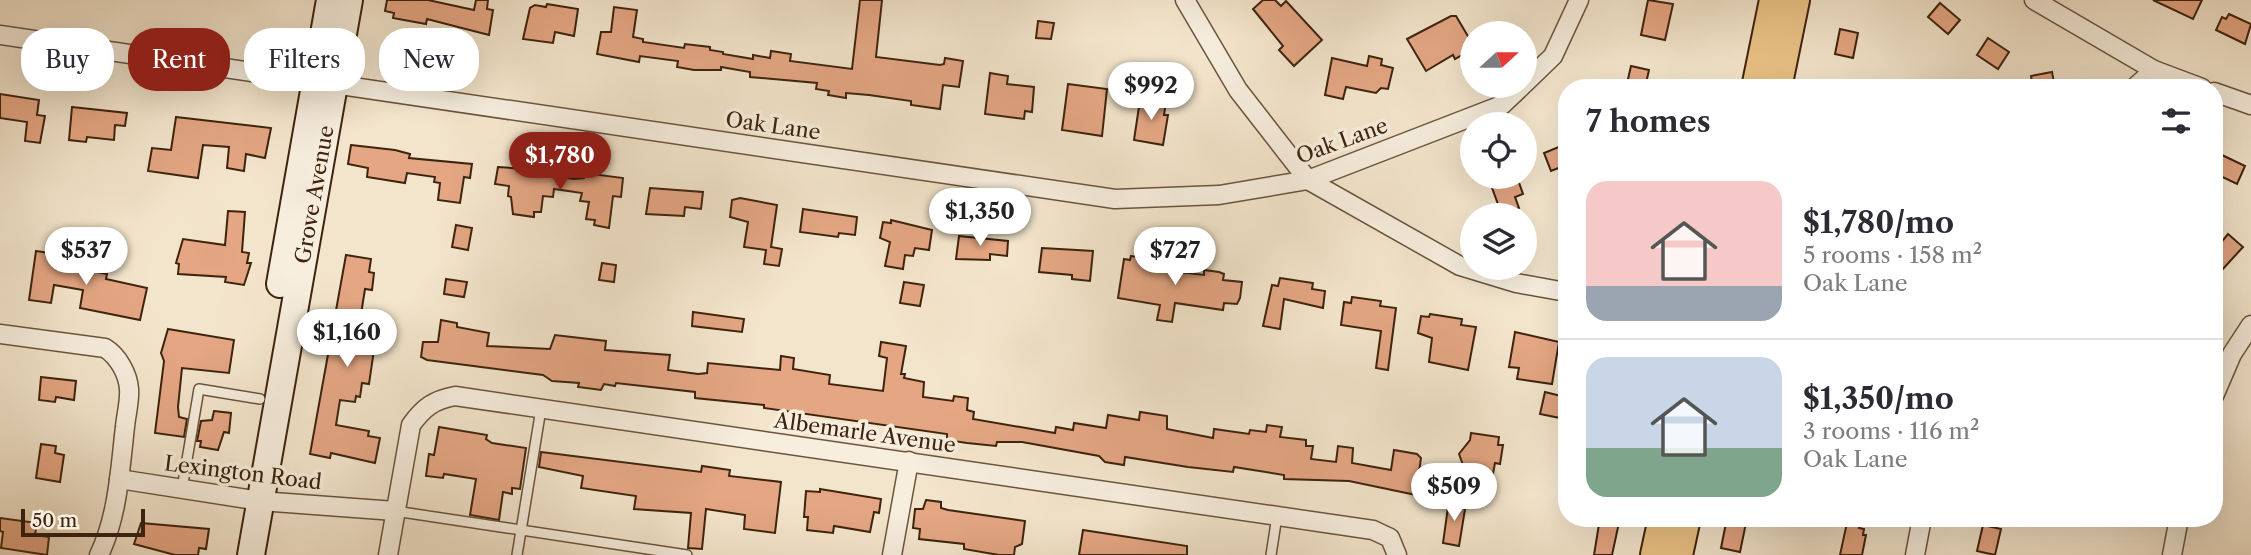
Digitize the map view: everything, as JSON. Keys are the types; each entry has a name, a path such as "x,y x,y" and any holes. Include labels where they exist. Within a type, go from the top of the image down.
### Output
{"main road":[{"path":"1757,79 1774,0"},
{"path":"1779,79 1795,0"},
{"path":"1655,555 1661,527"},
{"path":"1678,555 1684,527"}],"street":[{"name":"Grove Avenue","path":"328,28 330,0"},
{"name":"Grove Avenue","path":"341,28 349,0"},
{"path":"1185,0 1238,90 1308,180 1460,266 1516,283 1558,291"},
{"name":"Oak Lane","path":"1537,71 1553,56 1579,0"},
{"path":"2034,0 2154,70 2178,79"},
{"name":"Oak Lane","path":"0,36 244,72"},
{"path":"2144,79 2154,70"},
{"name":"Oak Lane","path":"365,90 1115,199 1219,195 1308,180 1502,106 1510,98"},
{"name":"Grove Avenue","path":"251,555 251,499 260,399 324,91"},
{"name":"Grove Avenue","path":"233,555 251,499 324,91"},
{"path":"2223,95 2251,105"},
{"path":"2223,375 2232,354 2251,325"},
{"path":"0,334 105,348 112,353 125,374 129,389 119,479 111,522 99,555"},
{"name":"Albemarle Avenue","path":"395,511 411,425 424,408 439,399 455,396 1383,533 1390,538 1397,555"},
{"path":"892,555 909,461"},
{"name":"Lexington Road","path":"119,479 251,499 395,511"},
{"path":"388,555 395,511"},
{"path":"1915,555 1920,527"},
{"path":"2172,555 2177,527"}],"lane":[{"path":"182,489 199,389 260,399"},
{"path":"517,555 541,409"},
{"path":"395,511 688,555"},
{"path":"1271,555 1277,516"}],"building":[{"path":"387,0 428,0 474,10 476,0 488,0 487,9 493,10 489,35 479,32 479,28 462,28 427,19 426,24 393,18 394,13 385,11"},
{"path":"860,0 882,0 876,57 940,65 944,64 945,58 963,61 959,87 943,85 940,109 911,105 911,101 869,95 846,93 846,98 828,95 829,91 816,89 817,83 750,77 750,72 721,67 721,70 694,70 677,67 678,61 640,56 639,62 597,54 601,32 611,32 614,7 637,10 633,37 643,39 643,42 684,48 685,44 710,47 710,50 723,54 753,59 753,55 770,58 771,51 791,54 790,61 852,69"},
{"path":"1263,0 1275,0 1281,6 1286,1 1322,40 1294,66 1279,50 1283,46 1253,9"},
{"path":"1648,0 1673,4 1665,40 1641,35"},
{"path":"2153,0 2202,0 2193,19"},
{"path":"1940,3 1960,20 1948,34 1928,17"},
{"path":"547,4 578,9 574,36 555,32 553,43 523,39 530,8 535,5 546,7"},
{"path":"2229,14 2251,24 2245,44 2216,30 2222,17 2226,19"},
{"path":"1451,16 1456,16 1460,23 1460,56 1455,59 1453,55 1426,71 1407,39"},
{"path":"1038,21 1054,23 1051,39 1036,38"},
{"path":"1840,29 1858,33 1853,58 1835,54"},
{"path":"1988,38 2009,52 1998,69 1977,55"},
{"path":"1369,56 1382,59 1381,65 1393,68 1388,89 1381,88 1376,93 1346,87 1343,99 1325,95 1332,58 1367,66"},
{"path":"1631,66 1649,70 1647,79 1628,79"},
{"path":"2052,72 2053,79 2032,79 2031,76"},
{"path":"990,73 1008,76 1007,84 1034,87 1032,112 1025,111 1024,119 985,114"},
{"path":"1113,79 1130,80 1130,94 1113,94"},
{"path":"1068,84 1107,89 1102,136 1062,130"},
{"path":"0,94 39,100 37,115 45,116 40,143 25,141 27,122 0,118"},
{"path":"1154,98 1166,101 1164,115 1168,115 1163,145 1134,140 1140,100 1153,101"},
{"path":"72,107 127,113 125,126 115,125 114,140 87,137 86,142 69,140"},
{"path":"176,117 271,128 265,158 246,154 244,171 227,168 229,147 203,145 198,178 148,171 152,148 171,150"},
{"path":"351,145 395,150 410,154 409,158 472,164 470,178 464,177 460,203 438,200 440,183 434,182 435,177 407,173 405,183 367,177 368,168 348,164"},
{"path":"1558,147 1558,168 1551,171 1544,153"},
{"path":"2223,155 2245,166 2237,184 2223,177"},
{"path":"498,167 541,170 541,174 574,179 584,178 585,173 623,178 621,197 613,196 609,228 594,225 595,220 586,219 589,202 580,201 582,193 554,189 553,197 543,196 541,212 534,212 534,217 513,214 511,197 508,196 509,186 495,184"},
{"path":"650,188 703,192 701,209 685,207 684,216 646,214"},
{"path":"1492,189 1521,189 1523,194 1515,197 1517,203 1498,203"},
{"path":"740,198 777,205 771,247 782,249 779,266 764,264 766,250 744,247 748,222 730,217 732,200"},
{"path":"803,209 857,217 855,235 839,233 838,237 800,232"},
{"path":"228,211 245,212 242,252 249,253 247,263 251,263 244,285 225,282 226,277 178,274 179,264 176,263 183,239 225,245"},
{"path":"891,220 932,230 929,250 915,248 913,256 905,255 903,269 885,266 890,242 880,238 883,222 891,223"},
{"path":"456,225 472,228 468,250 452,247"},
{"path":"2228,234 2243,247 2223,269 2223,240"},
{"path":"959,236 1008,241 1007,256 990,254 990,260 956,259"},
{"path":"1042,248 1093,251 1090,281 1072,279 1072,275 1039,272"},
{"path":"36,251 63,255 62,264 98,269 97,272 107,274 106,279 147,288 140,320 80,308 83,290 54,285 51,303 29,300"},
{"path":"346,255 371,259 369,272 374,273 372,290 365,289 358,333 376,336 369,384 362,383 360,397 356,396 355,402 340,400 336,425 369,431 368,436 380,438 375,463 331,453 330,458 310,454"},
{"path":"1131,256 1163,261 1162,264 1171,265 1170,271 1204,275 1204,270 1219,272 1224,274 1223,280 1242,282 1240,298 1237,304 1224,303 1223,310 1175,303 1172,322 1157,320 1160,305 1118,298 1124,259 1130,260"},
{"path":"602,263 616,265 614,282 599,280"},
{"path":"1280,278 1313,283 1312,289 1325,291 1323,308 1284,299 1280,329 1263,326 1272,285 1278,286"},
{"path":"446,279 467,282 464,297 444,294"},
{"path":"904,282 924,285 920,306 900,303"},
{"path":"1352,297 1381,301 1380,306 1396,308 1388,370 1376,368 1381,331 1341,325 1344,302 1351,303"},
{"path":"693,312 744,319 742,332 692,326"},
{"path":"1430,314 1462,319 1461,325 1476,327 1468,370 1429,362 1432,338 1418,333 1421,316 1429,317"},
{"path":"441,320 457,323 457,327 489,333 487,346 550,349 555,335 606,341 605,350 670,355 668,370 698,374 707,373 708,363 780,370 781,356 794,358 793,369 830,375 829,384 883,391 887,358 879,356 881,342 906,346 901,374 905,374 904,378 924,382 923,397 953,401 954,396 968,398 967,410 974,412 973,419 1055,433 1056,427 1073,430 1074,423 1106,428 1108,415 1139,420 1140,412 1167,416 1167,429 1213,438 1214,429 1249,434 1250,430 1266,432 1267,425 1282,427 1280,437 1306,440 1306,446 1313,446 1311,459 1336,462 1338,446 1353,448 1352,463 1391,470 1394,450 1417,454 1421,458 1416,495 1349,481 1284,479 1284,475 1234,467 1233,472 1125,457 1124,465 1105,462 1099,456 1022,442 997,442 996,446 967,443 947,440 947,434 764,408 764,405 695,398 695,392 616,383 615,386 604,384 601,390 578,387 579,383 552,381 543,375 427,360 421,357 423,342 438,342"},
{"path":"168,329 234,340 229,373 182,368 178,407 179,417 187,419 184,437 155,433 164,361 161,353"},
{"path":"1515,332 1558,342 1552,384 1517,379 1519,368 1509,367"},
{"path":"41,377 76,381 74,400 56,397 55,402 39,400"},
{"path":"1545,392 1558,395 1558,418 1540,414"},
{"path":"214,411 231,413 229,433 224,432 218,450 200,447 201,441 197,441 201,421 212,420"},
{"path":"439,427 487,435 486,439 492,443 526,448 520,489 512,488 512,494 503,492 499,520 470,515 476,479 444,474 443,478 426,476 429,454 434,455"},
{"path":"1471,433 1499,437 1498,445 1503,445 1500,464 1495,463 1492,479 1461,474 1463,465 1459,454 1470,440"},
{"path":"41,444 56,446 55,453 64,455 60,482 36,478"},
{"path":"541,452 701,472 702,466 730,470 729,476 781,482 775,533 744,529 745,515 706,509 702,549 688,548 691,513 634,509 636,496 581,488 583,476 539,467"},
{"path":"820,489 881,499 879,513 874,512 870,532 834,526 833,533 807,530 808,517 804,517 806,491 820,492"},
{"path":"926,500 941,502 941,508 948,510 1025,521 1022,544 1015,547 1014,555 999,555 964,549 964,544 919,539 920,529 913,528 915,509 923,509"},
{"path":"1449,500 1466,503 1459,546 1443,543"},
{"path":"0,518 37,523 35,535 49,537 47,555 1,548 3,532 0,531"},
{"path":"141,523 209,529 206,549 199,548 198,555 175,555 134,544"},
{"path":"1599,527 1618,527 1612,555 1594,555"},
{"path":"1725,527 1745,527 1740,552 1721,548"},
{"path":"1846,527 1864,529 1863,535 1866,535 1862,555 1840,555"},
{"path":"1983,527 2001,529 1995,555 1977,551"},
{"path":"1083,530 1187,546 1187,555 1079,555"}]}
